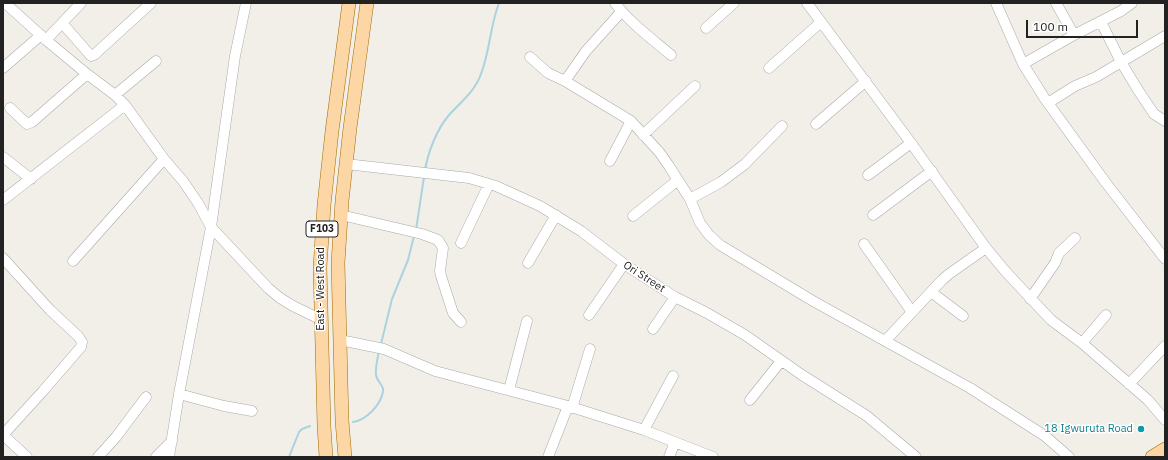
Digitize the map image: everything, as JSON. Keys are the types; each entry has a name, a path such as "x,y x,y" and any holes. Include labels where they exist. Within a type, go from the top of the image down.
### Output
{"main road":[{"name":"East - West Road","path":"326,457 320,319 320,267 324,205 332,131 349,3"},
{"name":"East - West Road","path":"345,457 342,420 338,263 346,164 367,3"},
{"path":"1152,457 1165,449"}],"street":[{"path":"5,3 43,38 115,95 125,105 198,203 211,227 272,292 293,306 320,319"},
{"path":"3,68 63,24 81,3"},
{"path":"63,24 91,56 94,55 151,3"},
{"path":"169,457 179,394 211,227 235,56 246,3"},
{"path":"615,3 621,12 671,55"},
{"path":"706,28 734,3"},
{"path":"807,3 932,171 986,248 1006,272 1051,320 1082,343 1130,384 1148,400 1165,420"},
{"path":"996,3 1023,64 1048,103 1106,183 1165,259"},
{"path":"1056,3 1074,35"},
{"path":"1023,64 1074,35 1101,22 1132,3"},
{"path":"565,81 586,51 621,12"},
{"path":"768,68 821,22"},
{"path":"1101,22 1121,62 1154,114 1165,121"},
{"path":"1048,103 1075,86 1096,77 1165,36"},
{"path":"530,57 548,73 565,81 630,121 660,153 690,199 700,223 709,235 720,245 813,301 886,340 976,392 1045,436 1069,457"},
{"path":"115,95 156,61"},
{"path":"10,108 27,124 32,122 87,74"},
{"path":"816,124 866,81"},
{"path":"643,135 695,86"},
{"path":"3,200 125,105"},
{"path":"610,161 630,121"},
{"path":"690,199 721,182 745,164 782,126"},
{"path":"868,175 911,143"},
{"path":"3,156 31,179"},
{"path":"73,261 164,159"},
{"name":"Ori Street","path":"346,164 469,178 489,184 540,206 581,231 624,264 675,297 745,335 781,361 867,416 916,457"},
{"path":"873,215 932,171"},
{"path":"633,216 678,180"},
{"path":"461,243 489,184"},
{"path":"528,263 556,215"},
{"path":"341,216 422,234 438,240 443,248 440,271 441,276 453,313 460,322"},
{"path":"1030,299 1055,263 1059,253 1075,238"},
{"path":"864,244 912,312"},
{"path":"886,340 949,274 986,248"},
{"path":"3,258 50,310 78,336 82,342 81,347 43,391 5,439 27,457"},
{"path":"589,315 624,264"},
{"path":"931,292 963,316"},
{"path":"653,329 675,297"},
{"path":"1082,343 1106,315"},
{"path":"509,390 527,321"},
{"path":"340,340 384,349 435,371 570,407 644,430 712,457"},
{"path":"1130,384 1165,346"},
{"path":"548,457 570,407 590,349"},
{"path":"750,400 781,361"},
{"path":"644,430 673,376"},
{"path":"179,394 224,406 252,411"},
{"path":"98,457 116,437 146,397"},
{"path":"156,457 172,441"},
{"path":"669,457 675,442"}],"waterway":[{"path":"425,170 428,156 441,127 449,115 475,86 478,80 484,65 499,3"},
{"path":"416,230 424,177"},
{"path":"381,344 392,299 408,260 414,236"},
{"path":"353,422 358,421 372,412 379,402 383,392 383,388 376,372 379,350"},
{"path":"289,457 299,432 310,426"}],"place":[{"name":"18 Igwuruta Road","path":"1141,429"}]}
